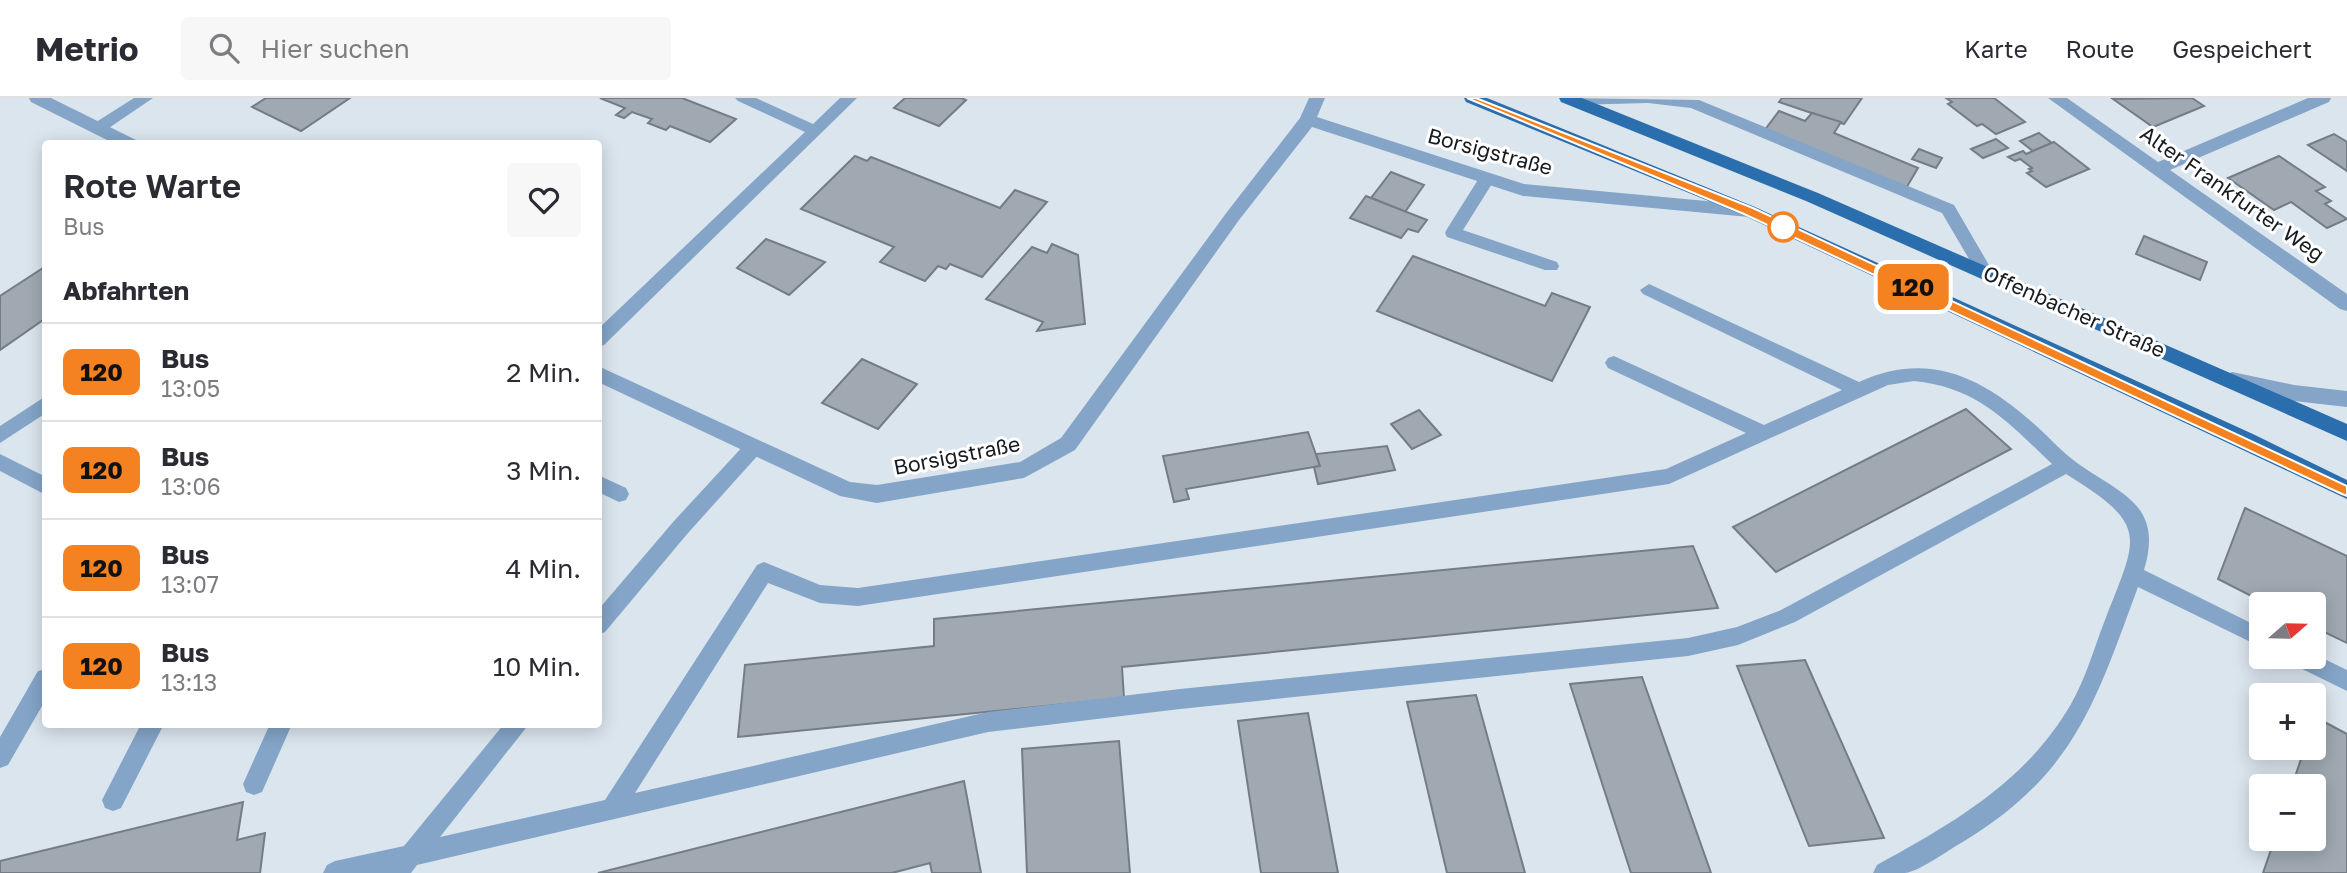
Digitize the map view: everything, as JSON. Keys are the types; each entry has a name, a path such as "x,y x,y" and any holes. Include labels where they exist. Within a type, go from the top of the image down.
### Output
{"main road":[{"name":"Offenbacher Straße","path":"1472,98 1748,211 2347,490"},
{"name":"Offenbacher Straße","path":"1569,99 1746,169 2347,433"}],"street":[{"path":"37,98 122,140"},
{"name":"Borsigstraße","path":"602,375 847,490 877,494 1024,470 1068,444 1233,216 1308,120 1317,98"},
{"name":"Alter Frankfurter Weg","path":"2056,98 2347,304"},
{"path":"2157,169 2323,98"},
{"name":"Borsigstraße","path":"1308,120 1487,179 1550,194 1748,211"},
{"path":"2217,376 2294,393 2347,399"}],"lane":[{"path":"99,128 145,98"},
{"path":"743,98 816,131"},
{"path":"602,336 849,98"},
{"path":"1569,99 1648,99 1694,103 1948,209 1984,272"},
{"path":"1487,179 1453,233 1551,266"},
{"path":"1649,290 1859,390"},
{"path":"1614,363 1763,433"},
{"path":"612,809 764,571 817,596 836,599 858,597 1669,476 1885,378 1925,372 1954,380 1982,393 2066,465 2108,492 2137,521 2141,530 2134,575 2079,710 2035,774 1982,818 1885,873"},
{"path":"0,436 42,406"},
{"path":"602,621 752,447"},
{"path":"0,462 42,485"},
{"path":"335,873 403,864 612,809 988,722 1180,699 1688,647 1738,636 1823,599 2066,465"},
{"path":"602,485 619,494"},
{"path":"2134,575 2249,632"},
{"path":"2323,669 2347,681"},
{"path":"0,758 42,685"},
{"path":"113,800 150,728"},
{"path":"254,784 279,728"},
{"path":"403,864 515,728"}],"building":[{"path":"266,98 350,98 301,131 252,107"},
{"path":"600,98 682,98 736,119 710,142 670,126 666,130 648,123 652,119 632,112 624,118 616,115 625,108"},
{"path":"905,98 966,100 939,126 894,108"},
{"path":"1782,98 1862,98 1844,124 1779,102"},
{"path":"1946,98 1994,98 2025,122 1996,134 1982,124 1977,126 1948,104 1952,102"},
{"path":"2192,98 2204,106 2153,127 2113,99"},
{"path":"1779,111 1805,121 1812,113 1841,122 1834,133 1918,168 1905,190 1764,131"},
{"path":"2039,133 2052,143 2033,151 2020,141"},
{"path":"2334,134 2347,142 2347,171 2308,145"},
{"path":"1996,139 2008,148 1983,158 1971,149"},
{"path":"2054,142 2089,169 2046,187 2027,173 2032,171 2029,169 2032,168 2020,159 2015,161 2008,157 2023,151 2026,154"},
{"path":"1919,149 1942,158 1936,168 1912,159"},
{"path":"855,156 867,161 871,157 1000,208 1015,190 1047,202 982,277 950,264 946,269 938,266 925,281 880,262 894,247 801,209"},
{"path":"2279,156 2325,187 2316,191 2331,201 2325,204 2347,219 2327,228 2291,202 2274,210 2228,178"},
{"path":"1391,172 1424,185 1405,212 1371,198"},
{"path":"1366,196 1427,220 1418,232 1408,229 1401,238 1350,218"},
{"path":"2144,236 2207,262 2200,280 2136,254"},
{"path":"766,239 825,262 789,295 737,268"},
{"path":"1052,244 1078,255 1085,324 1037,331 1043,322 986,299 1032,247 1047,253"},
{"path":"1413,256 1545,306 1552,293 1590,307 1552,381 1377,311"},
{"path":"42,269 42,321 0,350 0,296"},
{"path":"862,359 917,384 878,429 822,403"},
{"path":"1966,409 2011,449 1776,572 1733,527"},
{"path":"1419,410 1441,435 1412,449 1391,424"},
{"path":"1308,432 1320,466 1186,489 1189,499 1174,502 1163,456"},
{"path":"1387,446 1395,470 1318,484 1314,467 1320,466 1316,454"},
{"path":"2245,508 2347,556 2347,643 2326,633 2326,592 2249,592 2249,595 2218,579"},
{"path":"1693,546 1718,608 1122,667 1124,698 738,737 745,665 934,646 934,619"},
{"path":"1805,660 1884,838 1809,846 1737,666"},
{"path":"1642,677 1711,873 1631,873 1570,684"},
{"path":"1476,695 1525,873 1447,873 1407,702"},
{"path":"1308,713 1338,873 1261,873 1238,721"},
{"path":"2326,723 2347,734 2347,873 2263,873 2271,851 2326,851 2326,774 2296,774 2301,760 2326,760"},
{"path":"1119,741 1130,873 1027,873 1022,749"},
{"path":"964,781 981,873 932,873 930,863 892,873 598,873"},
{"path":"243,802 237,840 265,833 260,873 0,873 0,861"}],"bus line":[{"name":"120","path":"1472,98 1748,211 2347,490"}]}
